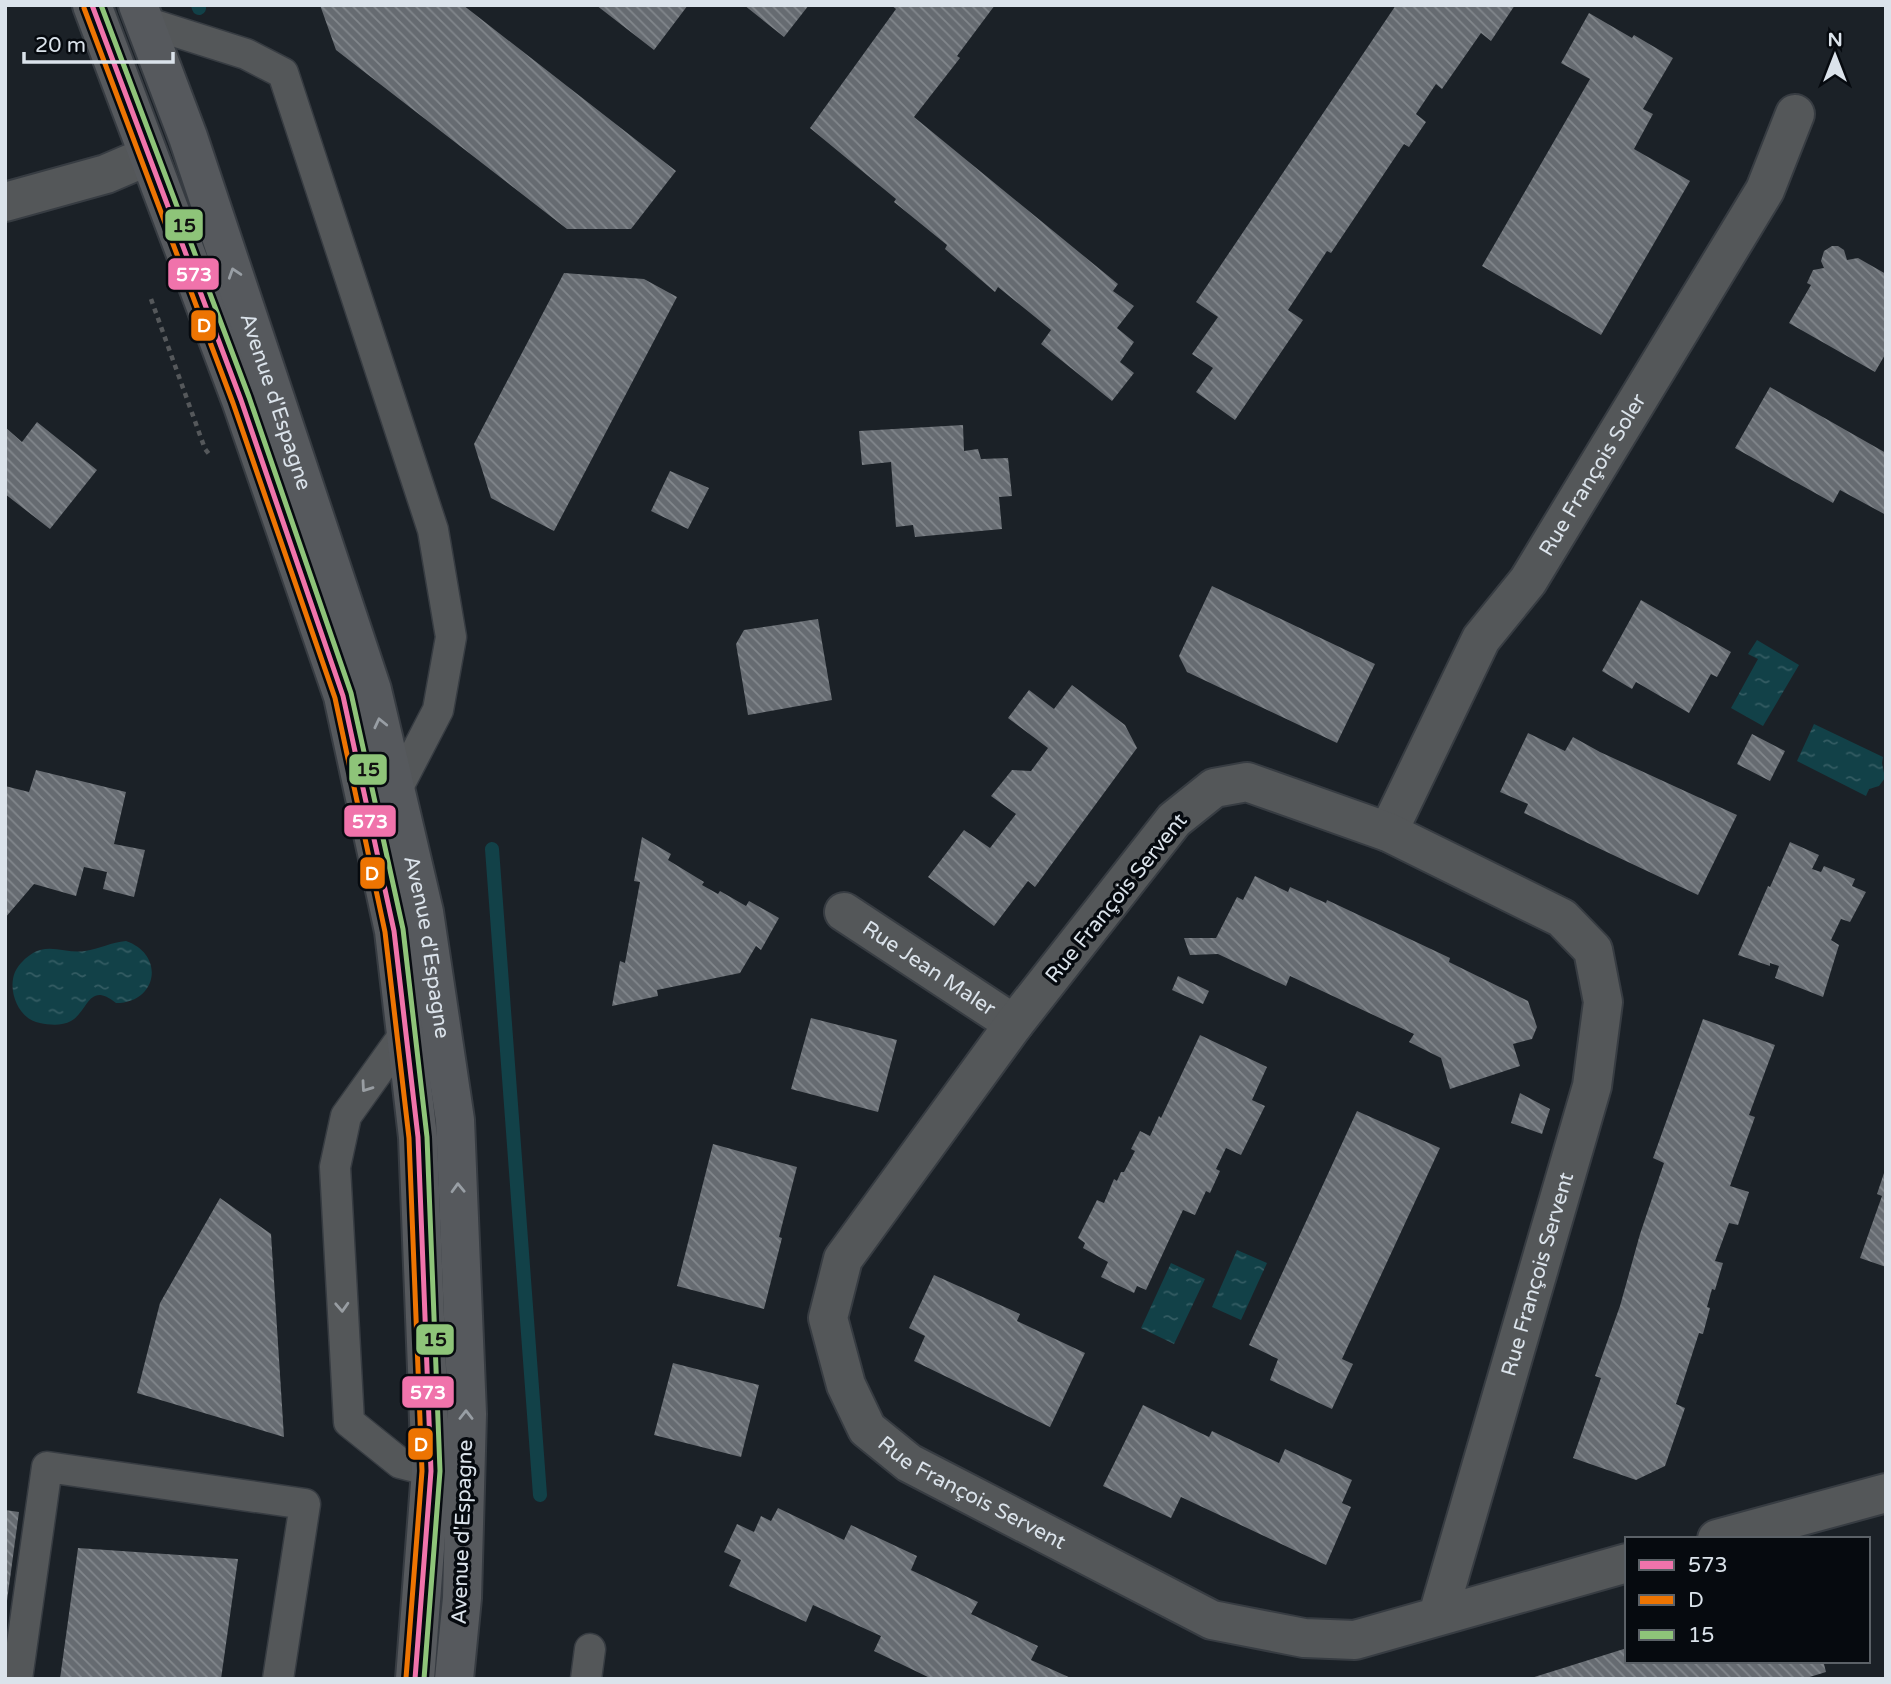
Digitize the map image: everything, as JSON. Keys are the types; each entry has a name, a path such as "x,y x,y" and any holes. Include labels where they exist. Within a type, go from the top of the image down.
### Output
{"main road":[{"name":"Avenue d'Espagne","path":"92,5 242,400 343,696 394,931 418,1137 431,1471 415,1679"},
{"name":"Avenue d'Espagne","path":"141,14 188,137 372,690 424,912 455,1120 467,1413 462,1598 454,1679"}],"street":[{"name":"Rue François Soler","path":"1388,832 1481,639 1528,580 1765,190 1795,114"},
{"path":"5,202 106,174 148,156"},
{"name":"Rue François Servent","path":"1438,1615 1592,1086 1603,1002 1593,950 1562,918 1388,832 1247,782 1214,788 1174,820 1014,1024 843,1259 828,1318 846,1385 867,1429 909,1463 1212,1620 1304,1638 1355,1640 1625,1564"},
{"name":"Rue Jean Maler","path":"844,912 1014,1024"},
{"path":"1724,1537 1886,1493"}],"lane":[{"path":"141,14 246,54 284,73 433,530 451,637 438,710 396,791"},
{"path":"407,1032 346,1116 335,1167 346,1382 349,1422 400,1463 431,1471"},
{"path":"17,1679 47,1467 305,1504 278,1679"},
{"path":"586,1679 590,1649"}],"path":[{"path":"148,292 205,449 213,460"}],"water":[{"path":"1757,640 1799,665 1763,726 1731,708 1758,659 1748,654"},
{"path":"1814,724 1883,757 1885,778 1879,786 1869,789 1866,796 1797,761"},
{"path":"126,941 139,948 151,967 148,987 140,995 130,1001 116,1003 107,997 94,996 71,1021 60,1024 33,1021 21,1011 14,996 13,980 18,966 33,953 45,949 79,952"},
{"path":"1237,1250 1267,1263 1241,1320 1212,1307"},
{"path":"1171,1263 1205,1279 1174,1344 1141,1328"}],"building":[{"path":"320,5 463,5 676,171 631,229 567,229 336,50"},
{"path":"596,5 688,5 654,50"},
{"path":"744,5 809,5 784,37"},
{"path":"891,5 995,5 957,56 960,58 914,117 1118,284 1113,291 1134,306 1117,328 1134,342 1120,362 1134,373 1112,401 1041,344 1051,330 998,287 995,292 945,249 947,245 894,202 896,199 810,128 896,9"},
{"path":"1396,5 1515,5 1491,41 1481,33 1442,89 1436,84 1416,114 1426,122 1409,147 1404,144 1331,253 1327,251 1288,310 1303,320 1235,420 1196,392 1213,368 1192,354 1218,317 1196,302"},
{"path":"1589,13 1673,58 1643,109 1653,114 1634,149 1690,181 1601,335 1482,266 1590,79 1561,63"},
{"path":"1832,246 1844,250 1847,260 1858,258 1886,274 1886,353 1875,372 1789,323 1811,285 1807,283 1813,270 1824,268 1821,261 1824,251"},
{"path":"564,273 644,279 677,297 554,531 491,498 474,444"},
{"path":"1770,387 1886,453 1886,515 1840,490 1833,503 1735,448"},
{"path":"37,422 97,470 50,529 5,494 5,427 22,442"},
{"path":"963,425 964,451 978,449 981,459 1008,458 1012,496 999,497 1002,529 915,537 913,525 896,527 891,462 862,465 859,431"},
{"path":"670,471 709,488 688,529 651,511"},
{"path":"1212,586 1375,664 1337,743 1187,672 1179,656"},
{"path":"1641,600 1731,652 1717,677 1711,674 1689,713 1636,682 1632,689 1602,671"},
{"path":"818,619 832,700 748,715 736,644 744,630"},
{"path":"1072,685 1125,725 1137,748 1035,887 1028,881 994,926 928,877 964,830 990,848 1016,814 991,796 1012,770 1031,771 1048,748 1008,718 1029,690 1054,709"},
{"path":"1528,733 1565,751 1573,737 1737,815 1698,895 1524,813 1528,804 1500,792"},
{"path":"1752,734 1785,751 1770,781 1737,764"},
{"path":"36,770 126,792 114,844 145,850 134,897 103,889 107,872 84,867 76,896 34,884 5,918 5,786 29,792"},
{"path":"642,837 671,854 668,860 704,882 702,885 718,894 720,891 746,906 749,901 779,918 761,950 756,946 740,973 657,990 658,996 612,1006 620,961 625,963 640,882 634,881"},
{"path":"1790,842 1819,855 1812,869 1821,872 1824,866 1855,879 1852,886 1866,892 1850,922 1841,919 1831,940 1839,945 1823,997 1775,978 1779,966 1770,963 1770,966 1738,955"},
{"path":"1255,876 1288,892 1290,887 1326,903 1327,900 1450,958 1449,962 1528,1001 1537,1027 1532,1039 1513,1044 1520,1066 1450,1089 1441,1058 1409,1042 1414,1034 1290,976 1286,986 1218,954 1190,955 1184,938 1216,938 1237,897 1243,900"},
{"path":"1178,976 1209,991 1203,1004 1172,990"},
{"path":"811,1018 897,1040 878,1112 791,1089"},
{"path":"1703,1019 1775,1045 1749,1115 1755,1117 1730,1186 1749,1192 1738,1225 1729,1223 1715,1261 1723,1263 1715,1290 1712,1289 1703,1334 1699,1333 1676,1404 1685,1408 1665,1466 1636,1480 1573,1458 1601,1378 1595,1376 1620,1306 1664,1163 1653,1158"},
{"path":"1200,1035 1267,1067 1252,1100 1265,1106 1241,1155 1226,1148 1216,1169 1220,1171 1210,1193 1206,1191 1195,1215 1183,1210 1146,1290 1137,1286 1134,1293 1101,1277 1108,1262 1083,1248 1085,1243 1078,1238 1097,1200 1104,1203 1114,1179 1117,1181 1121,1172 1124,1172 1135,1151 1131,1149 1140,1131 1150,1136 1159,1116 1161,1118"},
{"path":"1520,1093 1550,1109 1542,1134 1511,1123"},
{"path":"1357,1111 1440,1148 1342,1359 1353,1364 1332,1409 1270,1380 1278,1359 1249,1345"},
{"path":"713,1144 797,1167 764,1309 677,1286"},
{"path":"1885,1170 1886,1267 1860,1258 1882,1196 1877,1194"},
{"path":"220,1198 271,1234 284,1437 137,1393 160,1303"},
{"path":"934,1275 1020,1314 1017,1321 1085,1353 1050,1427 914,1361 925,1336 909,1328"},
{"path":"673,1363 759,1385 741,1457 654,1435"},
{"path":"1143,1405 1209,1437 1212,1431 1279,1463 1285,1449 1352,1480 1342,1503 1351,1507 1326,1565 1181,1497 1171,1518 1103,1486"},
{"path":"778,1508 844,1540 851,1525 917,1556 911,1570 978,1602 971,1614 1038,1646 1031,1660 1073,1679 932,1679 874,1651 881,1636 813,1605 806,1622 729,1586 741,1560 724,1552 737,1524 754,1532 761,1516 771,1521"},
{"path":"5,1510 19,1512 7,1601 5,1601"},
{"path":"78,1548 238,1559 221,1679 60,1679"},
{"path":"1625,1649 1625,1663 1827,1663 1824,1664 1826,1672 1803,1679 1528,1679"}],"waterway":[{"path":"492,849 540,1495"}],"transit line":[{"name":"573","path":"92,5 241,400 343,696 394,931 418,1137 431,1471 415,1679"},
{"name":"15","path":"101,5 249,397 351,693 403,929 427,1137 440,1471 424,1679"},
{"name":"D","path":"84,8 233,403 335,698 385,932 409,1138 422,1471 406,1678"}]}
